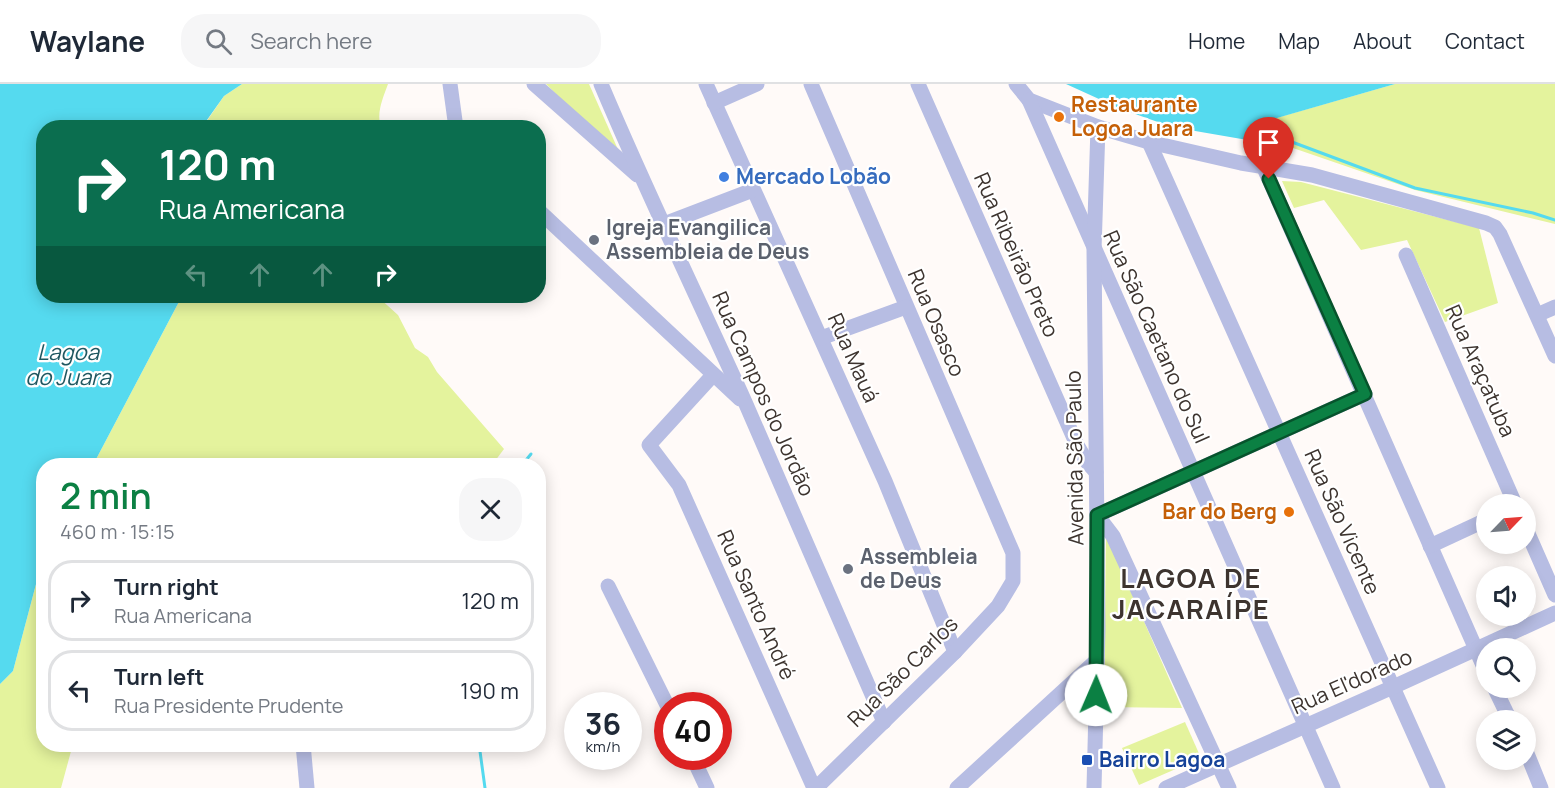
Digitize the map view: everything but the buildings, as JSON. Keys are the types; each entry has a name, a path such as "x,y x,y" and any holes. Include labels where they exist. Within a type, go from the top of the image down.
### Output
{"street":[{"path":"450,84 455,120"},
{"path":"534,84 641,179"},
{"name":"Rua Campos do Jordão","path":"601,84 641,179 664,224 745,404 884,722"},
{"name":"Rua Mauá","path":"706,84 885,481 955,652"},
{"path":"714,103 757,84"},
{"name":"Rua Osasco","path":"811,84 1013,553 1013,581"},
{"name":"Rua Ribeirão Preto","path":"918,84 1077,445 1096,472"},
{"path":"1016,84 1029,100 1098,128 1264,168 1312,175 1495,227 1555,356"},
{"name":"Rua São Caetano do Sul","path":"1029,100 1333,788"},
{"name":"Avenida São Paulo","path":"1094,788 1097,515 1094,250 1098,128"},
{"name":"Rua São Vicente","path":"1149,142 1438,788"},
{"path":"1264,168 1475,649"},
{"path":"664,224 753,190"},
{"path":"546,218 745,404"},
{"name":"Rua Araçatuba","path":"1406,255 1511,494"},
{"path":"821,338 906,307"},
{"path":"1537,315 1555,307"},
{"name":"Rua Santo André","path":"713,375 649,445 679,485 815,788"},
{"path":"1229,788 1113,536 1097,515 1365,394"},
{"path":"1430,546 1476,525"},
{"path":"1536,552 1555,595"},
{"name":"Rua São Carlos","path":"815,788 955,652 998,606 1013,581"},
{"path":"608,586 661,692"},
{"name":"Rua El'dorado","path":"1166,788 1555,613"},
{"path":"957,788 1097,660"},
{"path":"304,752 307,788"},
{"path":"699,770 707,788"},
{"path":"1534,770 1541,788"}],"green space":[{"path":"242,84 388,84 382,100 380,120 208,120 224,96"},
{"path":"546,84 589,84 624,163"},
{"path":"1395,84 1555,84 1555,224 1415,190 1293,148 1269,120"},
{"path":"1282,181 1301,182 1479,228 1498,303 1445,322 1407,240 1361,250 1324,200 1294,208"},
{"path":"178,303 385,303 398,315 415,348 428,357 437,372 504,449 497,458 97,458"},
{"path":"1106,535 1182,708 1104,707"},
{"path":"36,584 36,752 71,752 61,788 0,788 0,684 13,671"},
{"path":"1185,722 1201,758 1139,785 1122,748"}],"water":[{"name":"Lagoa do Juara","path":"0,84 242,84 224,96 207,120 36,120 36,303 178,303 97,458 36,458 36,584 13,671 0,684"},
{"path":"1066,84 1395,84 1270,120 1293,148 1172,127 1121,109"}],"waterway":[{"path":"1284,139 1415,188 1533,213 1555,220"},
{"path":"528,458 531,454"},
{"path":"480,752 485,788"}],"place":[{"name":"Restaurante Logoa Juara","path":"1059,117"},
{"name":"Mercado Lobão","path":"724,177"},
{"name":"Igreja Evangilica Assembleia de Deus","path":"594,240"},
{"name":"Bar do Berg","path":"1289,512"},
{"name":"Assembleia de Deus","path":"848,569"},
{"name":"Bairro Lagoa","path":"1087,760"}],"district":[{"name":"LAGOA DE JACARAÍPE","path":"1191,594"}],"route":[{"path":"1096,695 1097,515 1365,394 1269,179"}]}
